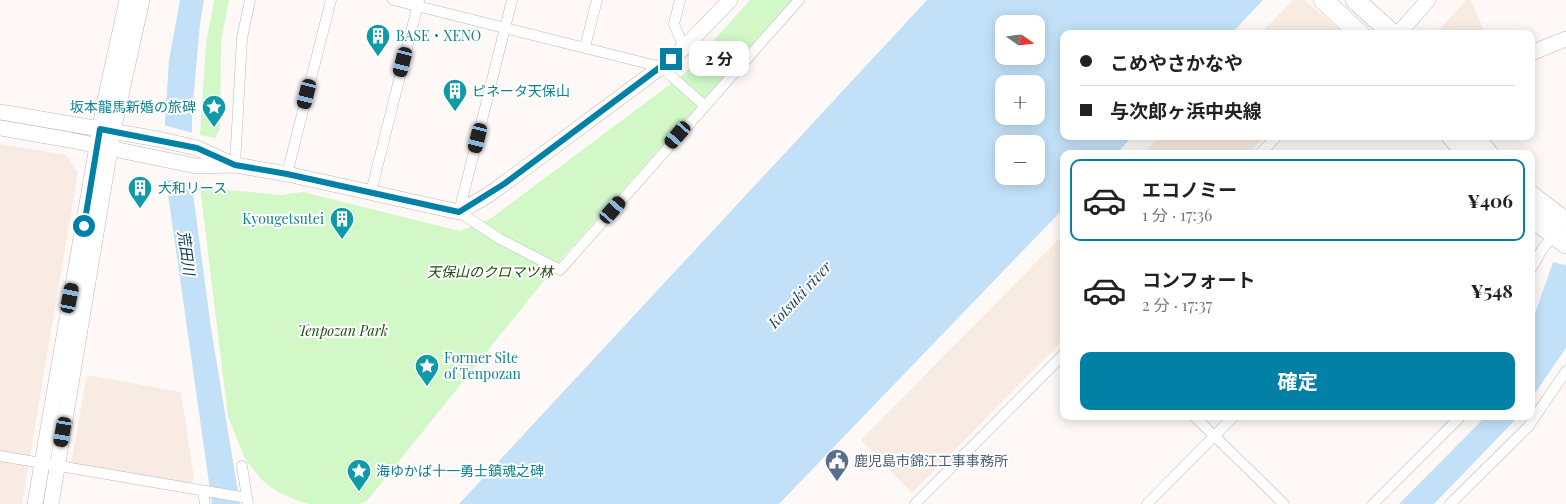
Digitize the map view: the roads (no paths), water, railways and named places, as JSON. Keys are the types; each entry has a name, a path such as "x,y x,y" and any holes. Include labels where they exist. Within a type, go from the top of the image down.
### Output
{"highway":[{"path":"1323,0 1356,30"},
{"path":"1355,0 1389,30"},
{"path":"1454,140 1463,150"},
{"path":"1477,140 1486,150"},
{"path":"1535,200 1563,231"},
{"path":"1535,219 1563,231"}],"street":[{"path":"107,130 105,100 127,0"},
{"path":"51,504 74,321 107,130 142,0"},
{"path":"235,165 242,38 250,0"},
{"path":"287,174 331,0"},
{"path":"393,0 418,3 505,28 661,67 704,106"},
{"path":"459,212 512,0"},
{"path":"585,47 597,0"},
{"path":"680,0 674,24 684,48"},
{"path":"459,212 490,194 661,67 684,48 730,0"},
{"path":"0,128 156,156 196,166 235,165 287,174 459,212 500,239 560,270 799,0"},
{"path":"1402,30 1428,0"},
{"path":"371,192 418,3"},
{"path":"1535,52 1566,40"},
{"path":"0,112 158,139 197,148 235,165"},
{"path":"1264,150 1273,140"},
{"path":"1535,262 1543,248 1563,231"},
{"path":"35,504 41,463 74,321"},
{"path":"915,504 1060,358"},
{"path":"1535,417 1566,372"},
{"path":"1198,420 1284,504"},
{"path":"1147,504 1230,420"},
{"path":"1373,504 1457,420"},
{"path":"1450,504 1533,420"},
{"path":"0,456 245,499 242,466"},
{"path":"205,504 206,491"}],"water":[{"name":"荒田川","path":"180,0 204,0 192,114 192,186 211,328 240,504 212,504 166,180 165,121 169,60"},
{"name":"Kotsuki river","path":"927,0 1263,0 1235,30 1060,30 1060,140 1129,140 1120,150 1060,150 1060,212 779,504 459,504"},
{"path":"1553,262 1565,265 1566,263 1566,348 1535,393 1535,314"},
{"path":"1482,420 1515,420 1434,504 1399,504"}],"place":[{"name":"BASE・XENO","path":"378,57"},
{"name":"ピネータ天保山","path":"455,112"},
{"name":"坂本龍馬新婚の旅碑","path":"214,128"},
{"name":"大和リース","path":"140,209"},
{"name":"Kyougetsutei","path":"342,240"},
{"name":"Former Site of Tenpozan","path":"427,387"},
{"name":"鹿児島市錦江工事事務所","path":"837,482"},
{"name":"海ゆかば十一勇士鎮魂之碑","path":"359,492"}],"park label":[{"name":"天保山のクロマツ林","path":"490,272"},
{"name":"Tenpozan Park","path":"343,331"}]}
